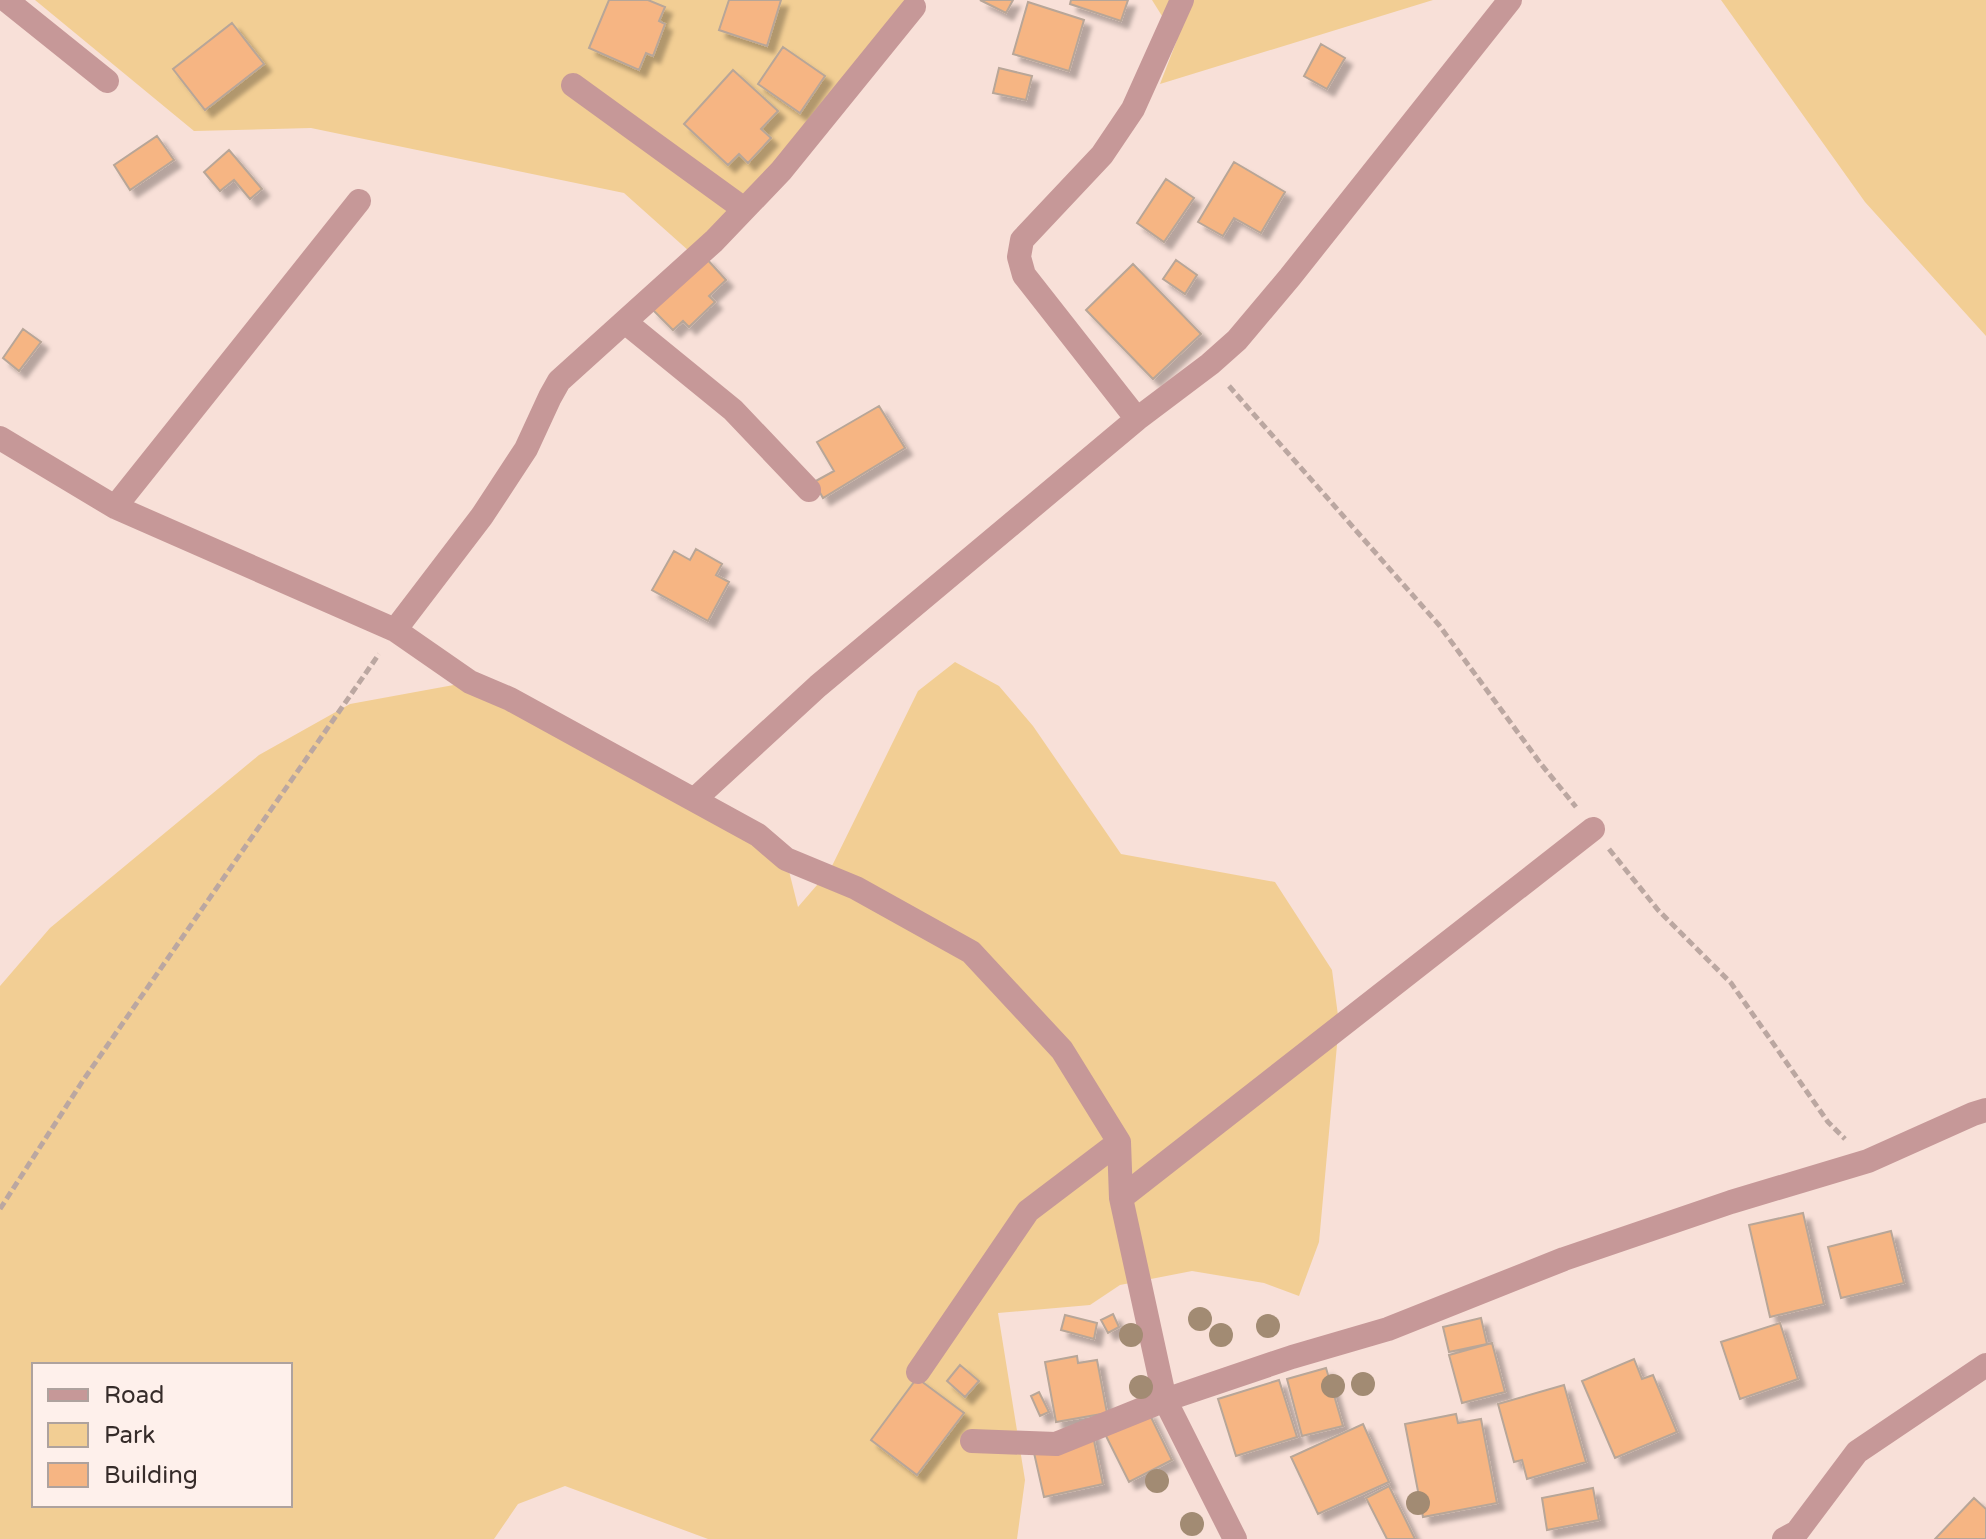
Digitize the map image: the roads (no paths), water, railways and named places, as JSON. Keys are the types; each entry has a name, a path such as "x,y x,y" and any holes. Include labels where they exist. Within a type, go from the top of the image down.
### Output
{"street":[{"path":"6,0 107,81"},
{"path":"1137,419 1024,275 1019,257 1022,240 1102,155 1133,109 1182,0"},
{"path":"695,799 818,686 1137,419 1237,340 1510,0"},
{"path":"395,630 482,516 526,449 559,381 714,241 781,171 914,7"},
{"path":"573,85 744,209"},
{"path":"115,507 359,201"},
{"path":"625,322 733,410 809,490"},
{"path":"0,438 115,507 395,630 470,682 510,699 695,799 758,835 786,859 856,888 971,952 1062,1050 1119,1142 1121,1198 1165,1400 1235,1539"},
{"path":"1121,1198 1593,829"},
{"path":"972,1441 1056,1444 1165,1400 1292,1357 1388,1329 1564,1259 1731,1202 1868,1161 1986,1110"},
{"path":"918,1372 1028,1211 1119,1142"},
{"path":"1784,1539 1797,1532 1857,1452 1986,1365"}]}
